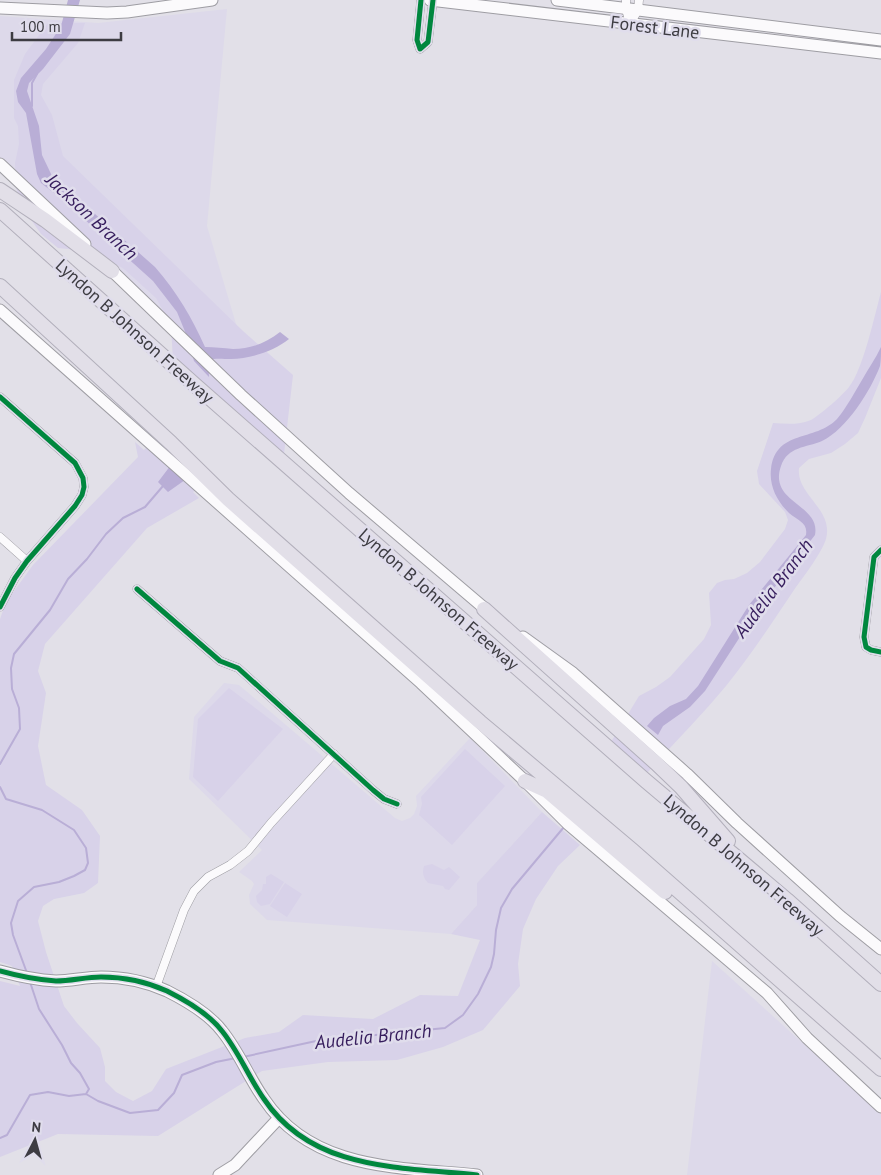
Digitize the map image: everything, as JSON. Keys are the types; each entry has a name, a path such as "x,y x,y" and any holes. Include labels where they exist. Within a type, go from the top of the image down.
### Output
{"highway":[{"path":"0,190 45,220 112,271"},
{"name":"Lyndon B Johnson Freeway","path":"0,210 210,398 881,984"},
{"path":"0,286 171,443 228,499 480,722 632,850 881,1068"},
{"path":"484,609 681,787 756,874"},
{"path":"525,781 547,791 683,906 703,913"}],"main road":[{"path":"0,8 107,13 146,10 212,0"},
{"name":"Forest Lane","path":"432,0 881,53"},
{"name":"Forest Lane","path":"557,0 638,5 780,28 880,39"},
{"path":"509,9 518,5 528,4 567,8 569,2"},
{"path":"778,42 780,28"},
{"path":"834,48 842,42 871,45 876,44 880,39"},
{"path":"0,164 59,218 241,395 349,493 484,609 572,673 687,774 826,904 881,950"},
{"path":"0,310 421,684 568,824 615,866 768,993 807,1038 881,1107"},
{"path":"0,971 27,978 56,981 101,977 137,981 156,987 192,1006 212,1020 229,1040 265,1101 279,1118 306,1140 331,1153 358,1161 477,1175"},
{"path":"219,1175 236,1165 279,1118"}],"street":[{"path":"422,0 417,40 420,49 428,42 432,0"},
{"path":"626,4 630,24"},
{"path":"630,24 638,5"},
{"path":"0,397 75,463 83,478 84,487 82,495 75,506 15,578 0,607"},
{"path":"0,537 28,561"},
{"path":"881,550 874,557 864,637 866,647 881,652"},
{"path":"137,590 220,662 238,668 384,799 398,804"},
{"path":"156,987 184,910 194,891 208,877 230,865 248,851 334,754"}],"shaded area":[{"path":"227,9 207,226 263,415 0,171 0,16 98,23"},
{"path":"48,23 85,23 78,43 43,84 41,95 52,115 63,156 243,331 293,375 284,454 173,362 171,325 156,298 124,269 97,252 58,248 41,234 25,211 16,188 15,163 19,144 18,126 14,118 14,80 25,54"},
{"path":"881,292 881,378 865,418 858,433 845,444 831,453 809,459 799,468 803,486 825,519 827,528 824,544 762,637 726,686 647,773 611,742 639,696 670,677 704,639 711,625 709,593 717,583 734,579 747,573 760,562 785,529 788,520 785,512 759,484 757,471 773,423 807,422 831,405 849,387 864,355"},
{"path":"162,431 216,477 193,492 199,498 147,528 45,644 38,671 46,693 38,746 46,785 82,810 100,836 98,883 84,893 54,899 43,906 38,921 64,1006 100,1048 105,1067 105,1081 116,1092 133,1101 152,1091 166,1069 245,1038 279,1032 303,1015 373,1019 420,995 458,996 480,940 451,934 477,905 477,883 542,812 580,845 558,866 536,899 523,929 518,964 520,986 483,1030 443,1047 397,1060 328,1062 262,1071 158,1136 58,1134 0,1157 0,981 20,986 12,966 0,962 0,619 6,602 33,565 138,457 135,442 144,450"},
{"path":"224,683 239,685 395,818 402,821 414,814 417,806 416,796 470,738 542,812 477,883 477,905 451,934 267,920 250,904 249,895 254,884 239,872 262,850 189,779 194,717"},
{"path":"229,688 283,729 218,801 193,777 198,719"},
{"path":"465,749 505,786 452,845 419,815 422,804 421,797"},
{"path":"432,864 444,870 449,867 460,877 449,890 443,886 426,881 423,875 424,866"},
{"path":"271,874 284,882 270,904 261,906 257,902 256,896 262,890 263,884 266,884 266,877"},
{"path":"285,883 302,894 287,917 270,906"},
{"path":"712,961 881,1114 881,1175 687,1175"}],"water":[{"path":"68,0 80,0 70,34 43,69 29,83 27,91 39,126 42,155 52,176 155,267 183,306 205,347 233,349 252,347 280,332 289,339 283,343 269,351 254,356 238,359 208,360 209,377 194,361 177,312 153,281 63,200 41,183 37,174 26,113 18,102 16,91 21,78 46,49 61,26"},
{"path":"881,347 880,366 876,376 849,418 840,428 822,441 793,451 784,459 781,466 779,478 782,488 810,516 815,525 815,535 758,609 705,691 690,707 663,726 658,735 647,726 670,706 686,699 698,686 749,605 806,535 804,524 789,513 775,493 771,481 774,456 788,442 818,431 837,419"},
{"path":"174,461 192,475 168,492 158,482"}],"waterway":[{"name":"Jackson Branch","path":"32,106 32,83 37,74"},
{"name":"Jackson Branch","path":"0,764 20,729 19,708 12,689 11,668 14,654 50,610 68,579 87,559 106,534 123,518 145,507 163,486"},
{"name":"Jackson Branch","path":"0,787 6,799 42,810 74,830 86,848 88,863 85,870 59,882 34,887 18,901 11,923 13,935 27,973"},
{"name":"Audelia Branch","path":"243,1057 316,1041 445,1028 463,1015 478,994 491,967 501,908 512,889 564,827"},
{"name":"Jackson Branch","path":"0,1138 7,1135 30,1095 48,1092 69,1096 86,1094 89,1089 39,1009 30,982"},
{"name":"Audelia Branch","path":"86,1094 98,1101 130,1113 158,1110 174,1093 182,1075 216,1062 236,1058"}],"cycle path":[{"path":"421,0 417,40 420,49 428,42 433,0"},
{"path":"0,397 75,463 83,478 84,487 82,495 75,506 27,561 15,578 0,607"},
{"path":"881,550 874,557 864,637 866,647 881,652"},
{"path":"137,589 220,661 238,668 373,790 384,799 397,804"},
{"path":"0,971 28,978 56,981 95,977 118,978 143,983 167,991 197,1008 217,1025 234,1048 264,1099 284,1123 307,1140 332,1153 360,1161 418,1170 477,1175"}]}
